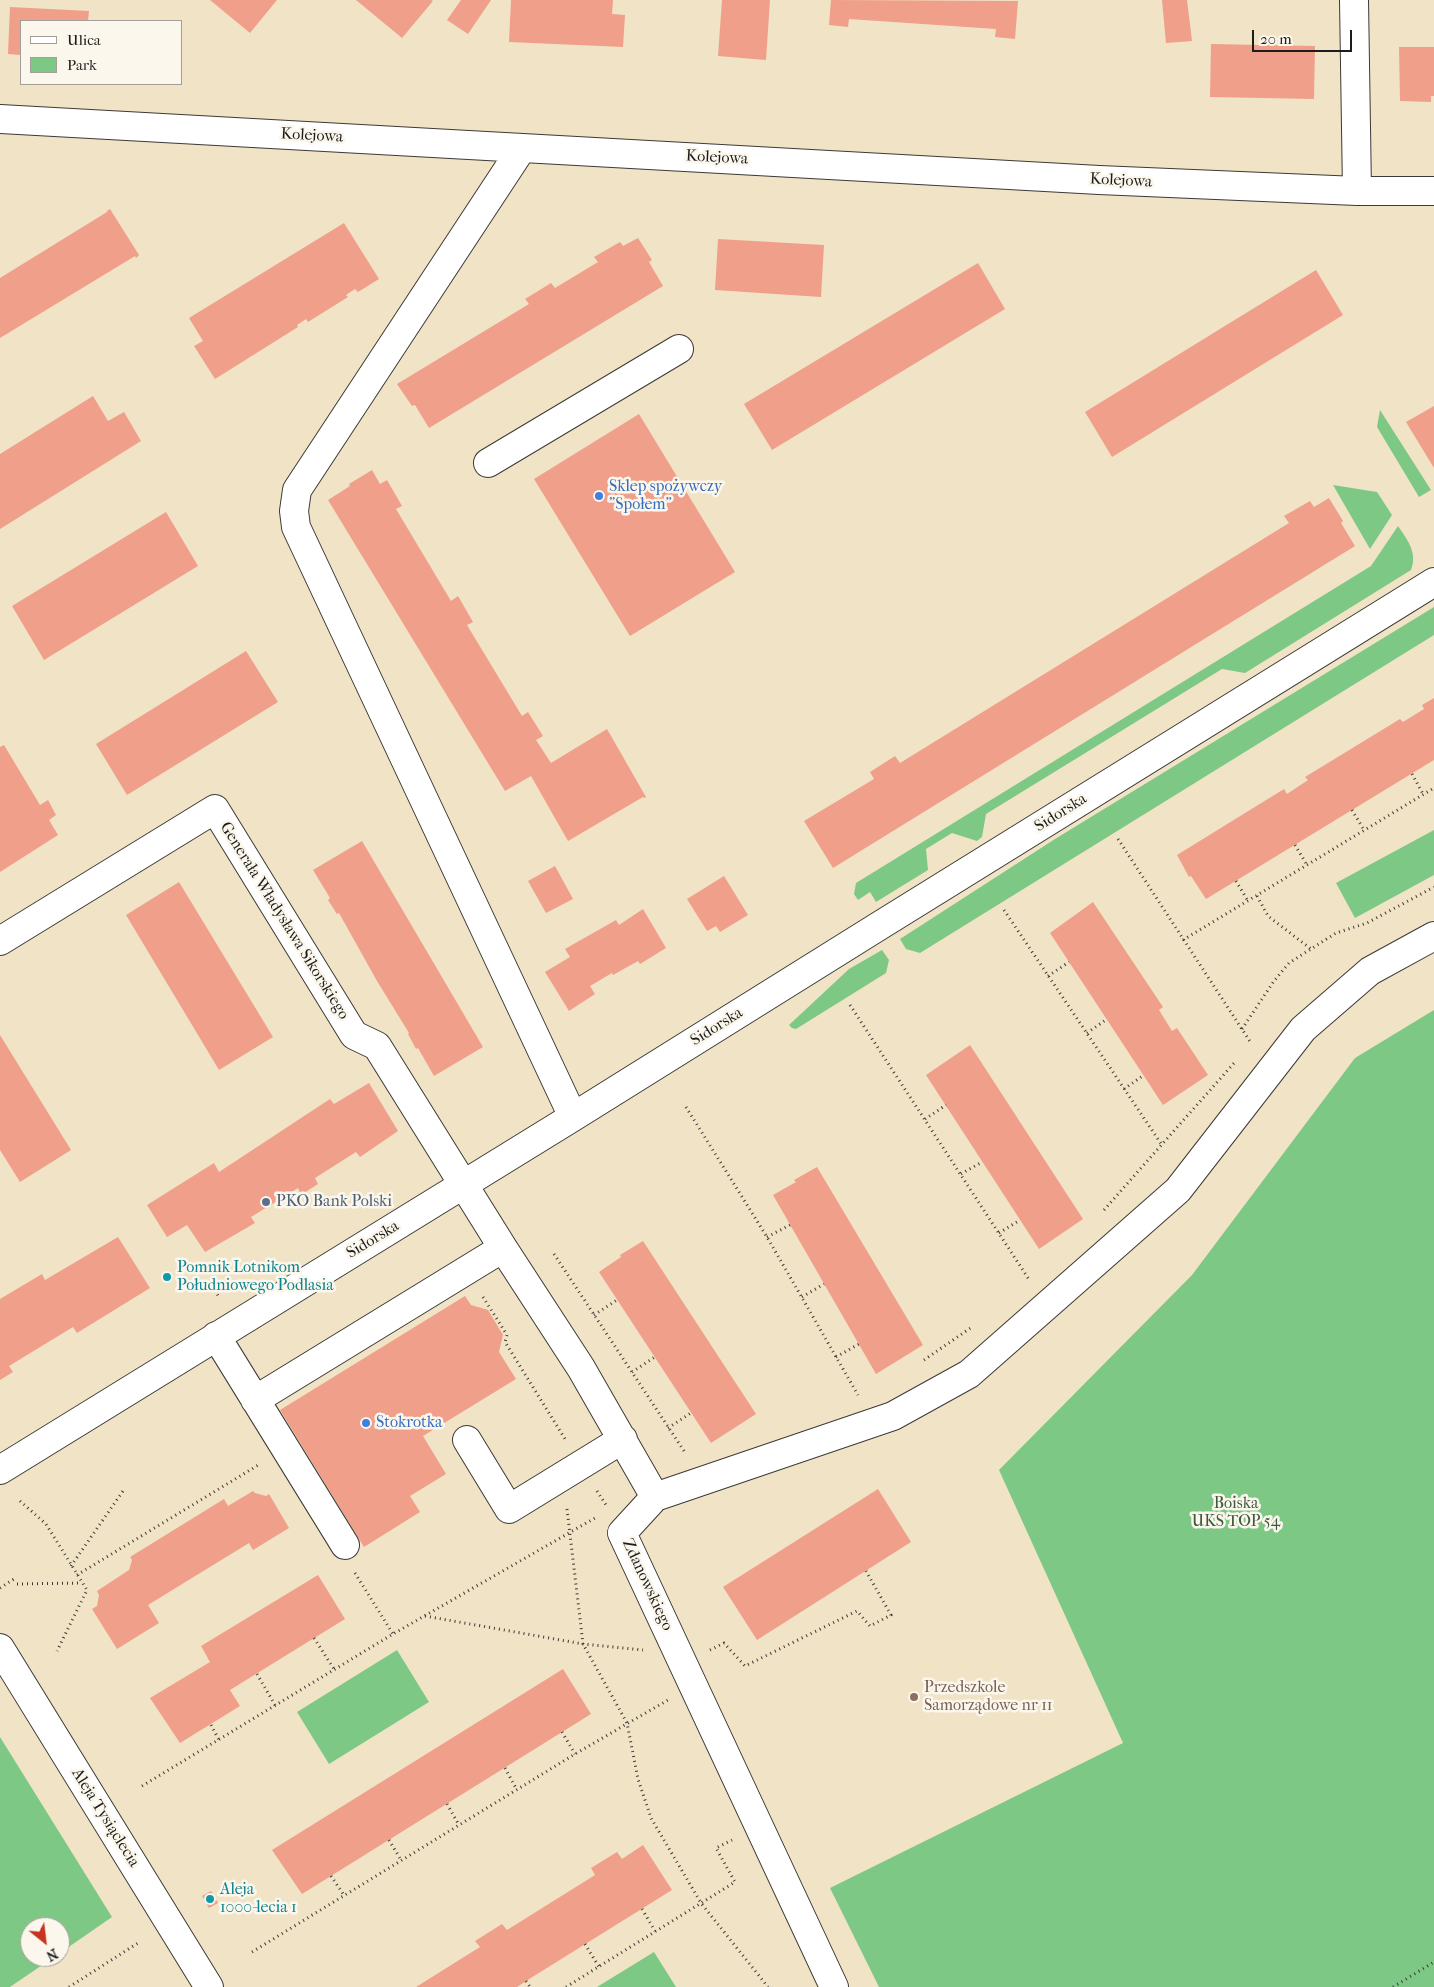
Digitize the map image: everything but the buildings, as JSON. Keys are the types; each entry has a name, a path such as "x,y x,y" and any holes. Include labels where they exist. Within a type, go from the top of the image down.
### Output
{"street":[{"path":"1354,0 1357,191"},
{"name":"Kolejowa","path":"0,118 1099,180 1357,191 1434,191"},
{"path":"522,148 298,490 294,511 296,527 573,1117"},
{"path":"488,463 679,349"},
{"name":"Sidorska","path":"0,1470 573,1117 1434,582"},
{"name":"Generała Władysława Sikorskiego","path":"0,941 215,809 354,1035 377,1046 463,1185"},
{"path":"463,1185 581,1368 655,1497 893,1416 969,1374 1178,1190 1303,1029 1370,971 1434,936"},
{"path":"255,1400 502,1248"},
{"path":"216,1336 345,1545"},
{"path":"467,1440 509,1510 623,1439"},
{"name":"Zdanowskiego","path":"655,1497 622,1533 834,1987"},
{"name":"Aleja Tysiąclecia","path":"0,1648 209,1987"}],"path":[{"path":"1412,774 1423,794"},
{"path":"1183,940 1434,788"},
{"path":"1352,810 1364,830"},
{"path":"1118,839 1251,1043 1245,1051"},
{"path":"1295,845 1307,865"},
{"path":"1236,881 1248,901"},
{"path":"1242,1030 1274,981 1289,962 1336,932 1367,923 1434,887"},
{"path":"1256,896 1268,916 1311,949"},
{"path":"1004,910 1162,1145"},
{"path":"1048,976 1069,962"},
{"path":"850,1005 1031,1282 1024,1287"},
{"path":"1087,1033 1107,1019"},
{"path":"1102,1213 1239,1058"},
{"path":"1124,1089 1144,1075"},
{"path":"925,1119 946,1106"},
{"path":"686,1107 767,1237 858,1395 866,1391"},
{"path":"961,1174 982,1162"},
{"path":"999,1233 1020,1220"},
{"path":"767,1237 790,1225"},
{"path":"554,1254 687,1457"},
{"path":"462,1272 484,1297 507,1335 505,1342 572,1471 609,1510"},
{"path":"802,1297 824,1284"},
{"path":"212,1286 219,1296"},
{"path":"594,1315 617,1300"},
{"path":"917,1365 972,1326"},
{"path":"836,1357 859,1344"},
{"path":"632,1372 655,1357"},
{"path":"668,1428 691,1413"},
{"path":"77,1575 285,1449"},
{"path":"572,1471 569,1532 583,1644 627,1723 638,1779 651,1818 701,1903 768,1987"},
{"path":"72,1566 123,1491"},
{"path":"20,1501 46,1524 87,1590 57,1651"},
{"path":"142,1786 393,1634 601,1514"},
{"path":"345,1545 343,1552 393,1634"},
{"path":"424,1616 583,1644 661,1652 679,1653 724,1643 745,1666 857,1611 870,1626 891,1614 866,1571"},
{"path":"0,1588 14,1579"},
{"path":"17,1584 82,1583"},
{"path":"314,1638 334,1670"},
{"path":"257,1674 275,1705"},
{"path":"252,1952 575,1754 694,1686"},
{"path":"211,1725 219,1740"},
{"path":"562,1732 575,1754"},
{"path":"505,1768 517,1790"},
{"path":"447,1804 459,1825"},
{"path":"566,1987 735,1882 716,1848 759,1826"},
{"path":"390,1840 401,1860"},
{"path":"331,1876 344,1895"},
{"path":"642,1909 656,1931"},
{"path":"69,1987 138,1943"},
{"path":"585,1944 598,1967"},
{"path":"1394,1987 1434,1962"},
{"path":"526,1981 530,1987"}],"green space":[{"path":"1380,410 1431,490 1419,497 1377,427"},
{"path":"1333,485 1377,492 1392,515 1370,549"},
{"path":"1398,526 1408,541 1412,552 1413,564 1411,570 1245,673 1222,669 986,814 982,837 977,841 952,833 926,849 928,870 876,902 870,892 858,900 854,894 856,883 1371,566"},
{"path":"1434,607 1434,635 920,953 906,949 900,939 1055,839"},
{"path":"1434,830 1434,875 1355,918 1336,883"},
{"path":"882,950 889,960 886,973 796,1029 789,1025 849,969"},
{"name":"Boiska UKS TOP 54","path":"1434,1010 1434,1987 879,1987 830,1888 1123,1743 999,1470 1192,1275 1355,1058"},
{"path":"397,1650 429,1702 329,1764 297,1712"},
{"path":"0,1737 112,1917 70,1946 70,1917 20,1917 20,1967 39,1967 10,1987 0,1987"},
{"path":"654,1952 676,1987 597,1987"}],"place":[{"name":"Sklep spożywczy \"Społem\"","path":"599,496"},
{"name":"PKO Bank Polski","path":"266,1202"},
{"name":"Pomnik Lotnikom Południowego Podlasia","path":"167,1277"},
{"name":"Stokrotka","path":"366,1423"},
{"name":"Przedszkole Samorządowe nr 11","path":"914,1697"},
{"name":"Aleja 1000-lecia 1","path":"210,1899"}]}
